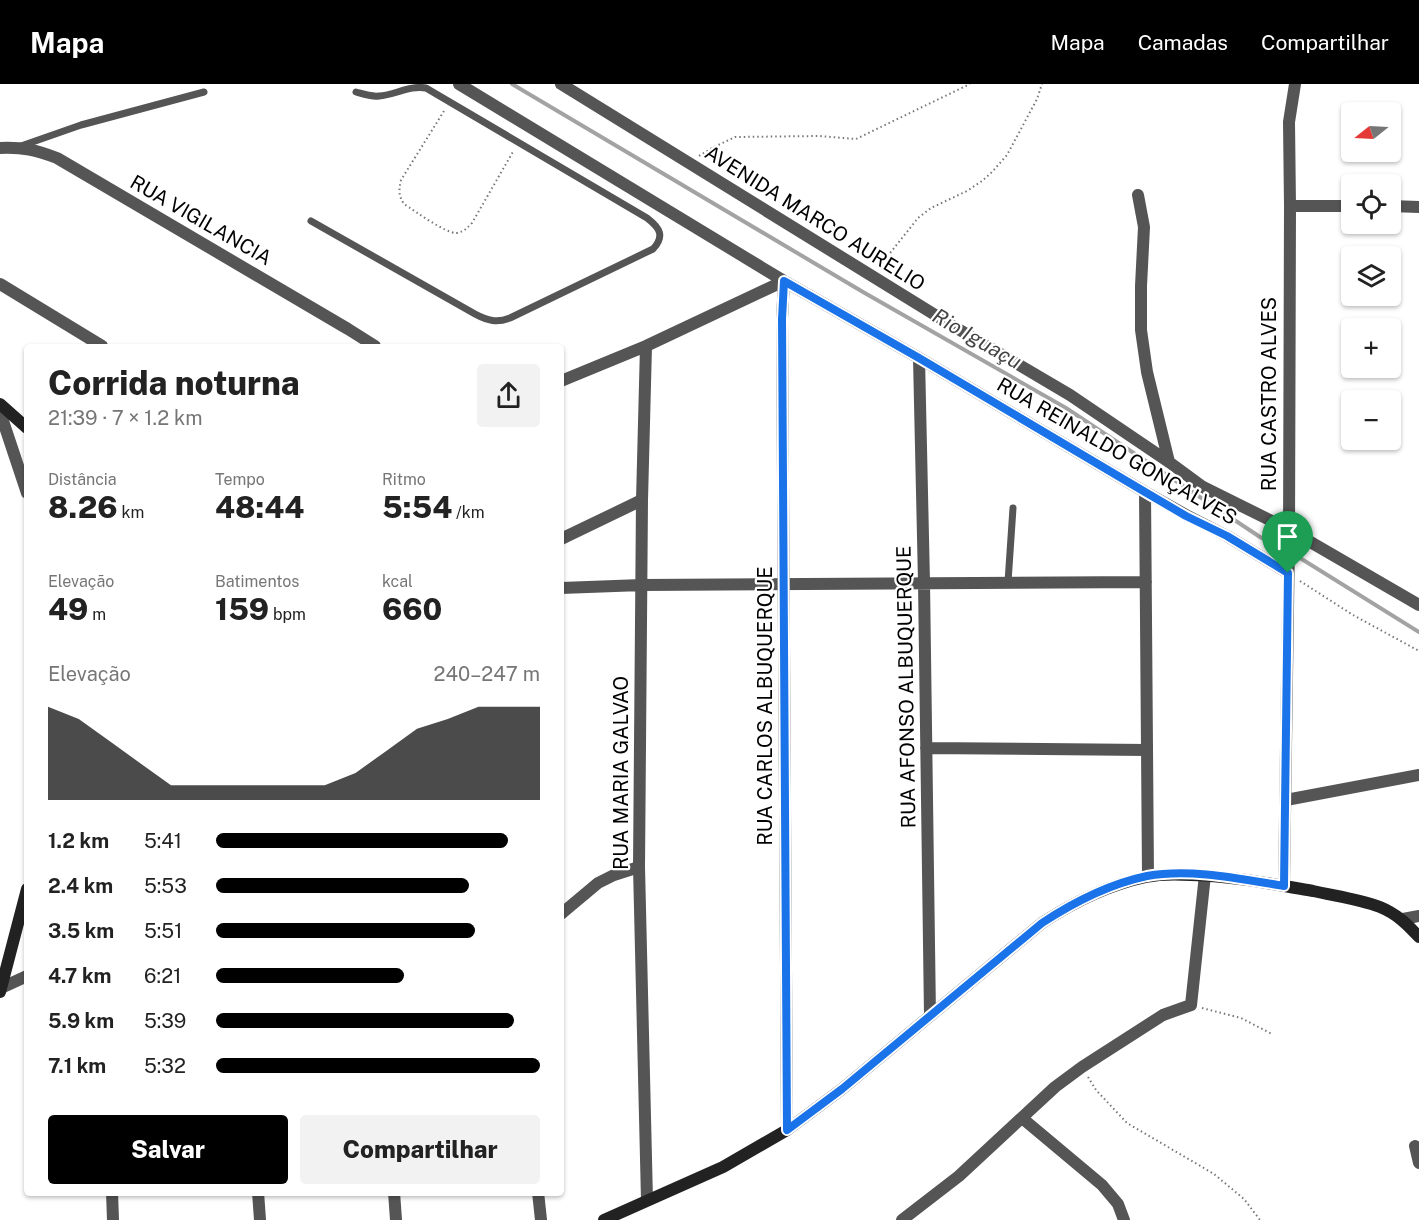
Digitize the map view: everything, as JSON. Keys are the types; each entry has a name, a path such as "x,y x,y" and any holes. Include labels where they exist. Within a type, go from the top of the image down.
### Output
{"street":[{"name":"RUA REINALDO GONÇALVES","path":"459,84 784,281 1186,516 1288,569"},
{"name":"AVENIDA MARCO AURELIO","path":"561,84 953,326 1070,395 1203,487 1419,605"},
{"name":"RUA CASTRO ALVES","path":"1284,886 1289,534 1289,122 1295,84"},
{"name":"RUA VIGILANCIA","path":"0,148 18,147 39,151 57,158 372,344"},
{"path":"1138,195 1144,227 1141,330 1147,372 1169,462"},
{"path":"1290,206 1341,206"},
{"path":"1401,207 1419,207"},
{"path":"564,380 646,346 784,281"},
{"name":"RUA CARLOS ALBUQUERQUE","path":"784,281 782,319 787,1130"},
{"path":"0,284 99,344"},
{"name":"RUA MARIA GALVAO","path":"646,346 642,500 639,867 647,1200"},
{"name":"RUA AFONSO ALBUQUERQUE","path":"919,358 930,1016"},
{"path":"0,404 24,425"},
{"path":"0,412 24,484"},
{"path":"1145,492 1148,876"},
{"path":"564,538 642,500"},
{"path":"564,588 924,582 1146,582"},
{"path":"926,748 1147,750"},
{"path":"1286,800 1419,775"},
{"path":"564,911 598,883 639,867"},
{"path":"604,1220 723,1167 787,1130 842,1089 1042,923 1068,906 1120,883 1148,876 1177,874 1205,875 1284,886 1352,899 1380,907 1402,919 1419,937"},
{"path":"902,1220 959,1176 1055,1087 1163,1015 1191,1005 1205,875"},
{"path":"0,990 24,900"},
{"path":"1402,919 1419,916"},
{"path":"0,990 24,978"},
{"path":"1022,1118 1102,1185 1118,1204 1124,1220"},
{"path":"1415,1146 1419,1163"},
{"path":"111,1196 113,1220"},
{"path":"258,1196 260,1220"},
{"path":"394,1196 396,1220"},
{"path":"538,1196 541,1220"}],"lane":[{"path":"311,221 475,314 494,322 510,318 653,249 658,244 659,230 647,218 426,88 400,88 387,95 376,97 356,92"},
{"path":"18,147 81,125 204,92"},
{"path":"1008,582 1013,508"}],"path":[{"path":"690,163 711,148 735,137 820,136 856,139 970,84"},
{"path":"873,275 918,218 932,208 967,191 992,172 1007,155 1037,99 1042,84"},
{"path":"450,101 401,180 399,189 399,197 404,204 446,230 454,233 464,231 472,223 518,143"},
{"path":"1288,569 1353,615 1419,651"},
{"path":"1191,1005 1241,1018 1272,1034"},
{"path":"1082,1067 1096,1090 1127,1123 1214,1174 1244,1199 1260,1220"}],"waterway":[{"name":"Rio Iguaçu","path":"512,84 863,292 1066,408 1260,537 1285,550"},
{"name":"Rio Iguaçu","path":"1292,553 1419,632"}],"route":[{"path":"784,281 1186,516 1227,536 1288,573 1284,886 1205,875 1148,876 1120,883 1068,906 1042,923 842,1089 787,1130 782,319 784,281"}]}
